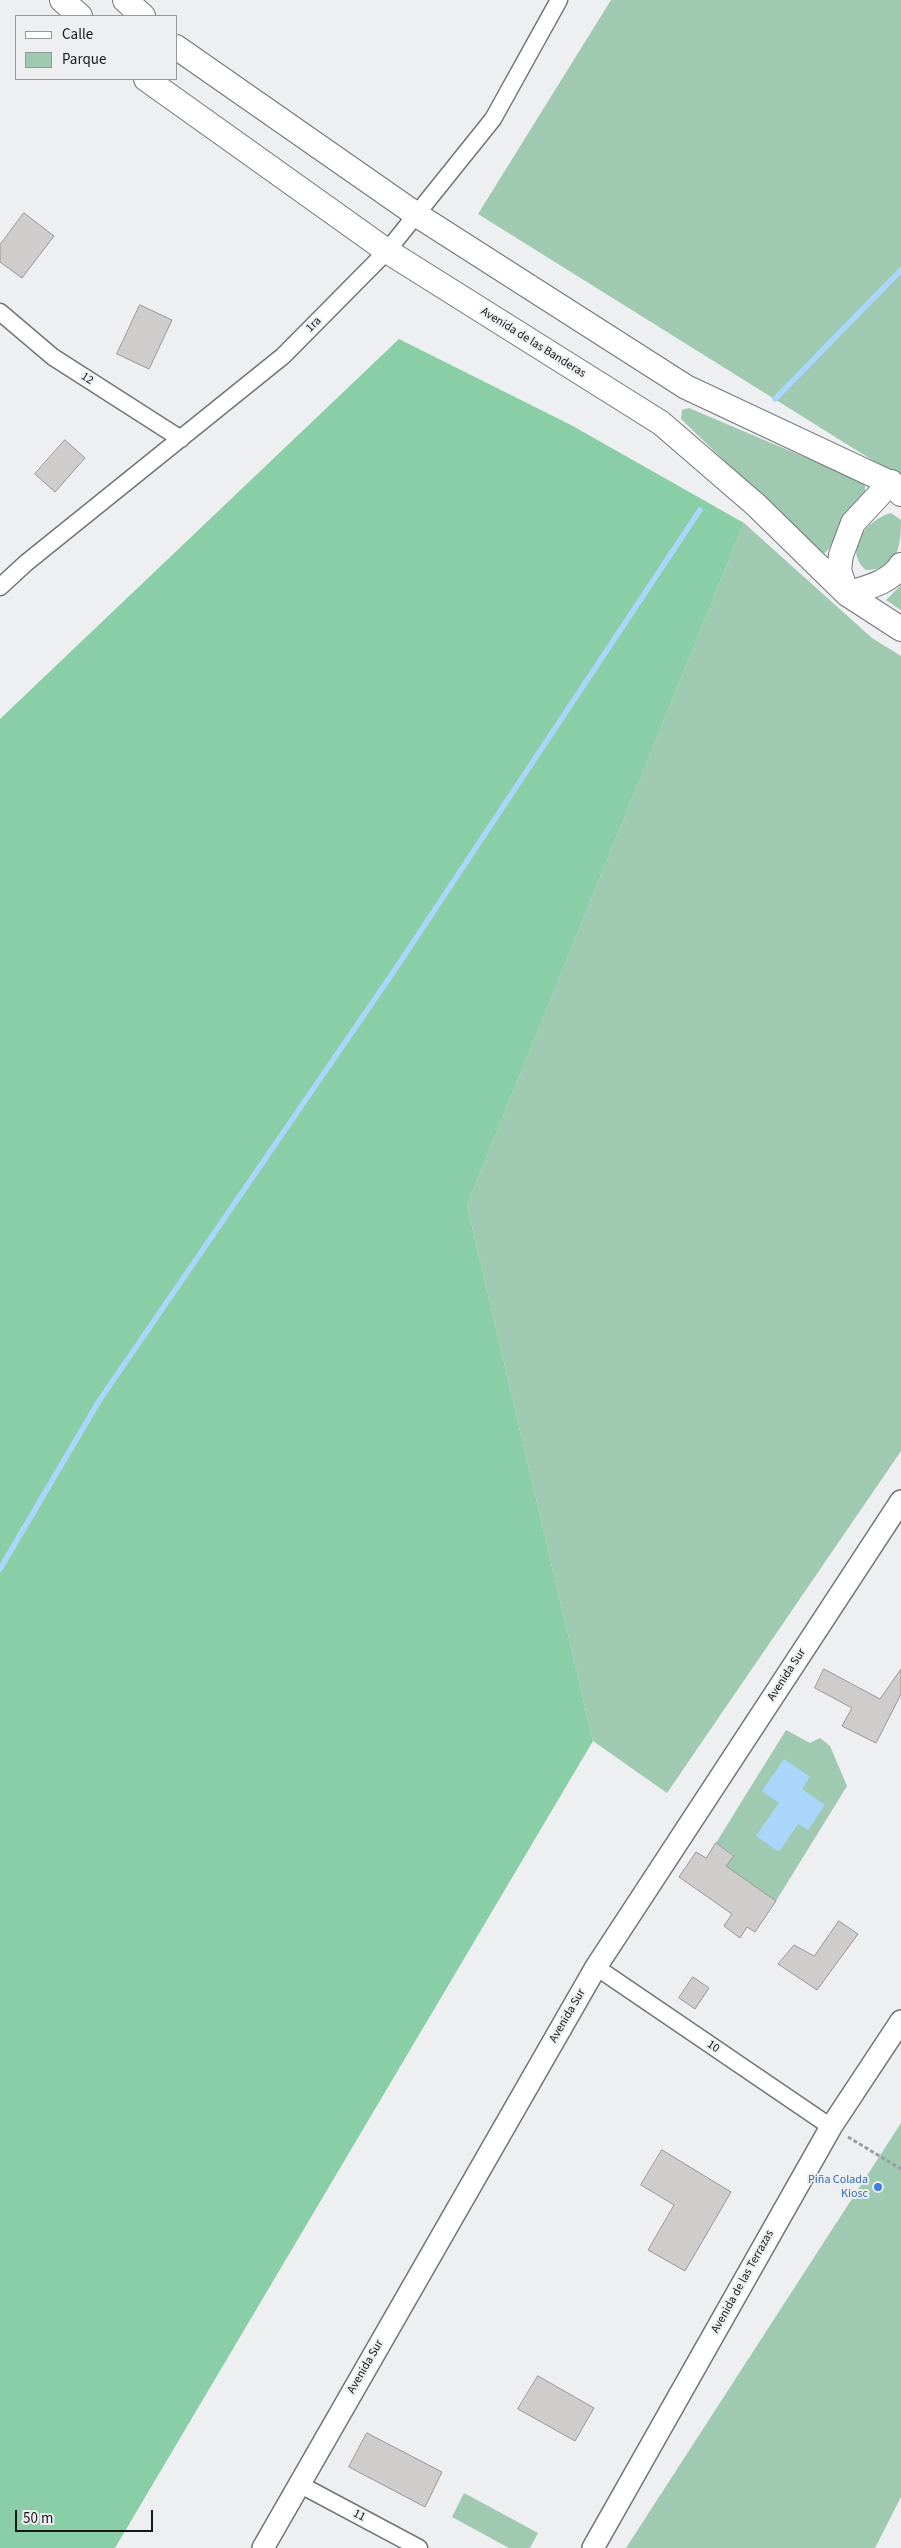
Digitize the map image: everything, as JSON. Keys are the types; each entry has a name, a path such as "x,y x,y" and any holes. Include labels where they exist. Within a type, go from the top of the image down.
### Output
{"main road":[{"path":"62,0 79,15"},
{"path":"125,0 142,15"},
{"path":"178,48 417,215 686,386 898,488 853,523 841,555 839,570 847,594 879,583 901,566"},
{"name":"Avenida de las Banderas","path":"147,80 387,251 661,424 756,504 847,594 901,630"}],"street":[{"name":"1ra","path":"0,587 26,563 284,356 387,251 493,119 559,0"},
{"name":"12","path":"0,312 53,357 181,439"},
{"name":"Avenida Sur","path":"263,2548 596,1968 901,1501"},
{"name":"10","path":"596,1968 830,2127"},
{"name":"Avenida de las Terrazas","path":"593,2548 830,2127 901,2021"},
{"name":"11","path":"299,2484 419,2548"}],"path":[{"path":"830,2127 901,2168"}],"green space":[{"path":"611,0 901,0 901,478 478,214"},
{"path":"399,339 571,425 744,523 467,1205 593,1741 115,2548 0,2548 0,719"},
{"path":"689,408 856,479 865,486 865,495 842,519 832,545 825,553 817,550 681,419 682,410"},
{"path":"891,513 901,520 900,539 896,555 885,566 866,570 859,562 856,553 857,545 866,529 874,522"},
{"path":"744,523 872,638 901,656 901,1451 667,1793 593,1741 467,1205"},
{"path":"901,585 901,610 886,600"},
{"path":"786,1730 810,1743 820,1738 830,1746 847,1786 776,1901 726,1866 734,1855 716,1843"},
{"path":"901,2123 901,2497 875,2548 626,2548"},
{"path":"464,2493 538,2533 530,2548 509,2548 452,2517"}],"water":[{"path":"784,1759 810,1777 802,1789 825,1805 808,1830 798,1824 779,1852 756,1836 779,1803 762,1791"}],"building":[{"path":"24,213 54,236 22,278 0,262 0,245"},
{"path":"140,305 172,320 149,369 117,354"},
{"path":"65,440 85,458 55,492 35,474"},
{"path":"824,1669 880,1699 901,1669 901,1694 876,1743 842,1726 852,1708 815,1688"},
{"path":"716,1843 734,1856 726,1866 776,1901 755,1932 747,1927 740,1938 724,1926 732,1914 679,1877 696,1852 706,1858"},
{"path":"839,1921 858,1934 817,1990 778,1964 794,1945 814,1956"},
{"path":"693,1977 709,1988 695,2009 679,1998"},
{"path":"662,2150 731,2192 685,2271 648,2250 674,2205 641,2185"},
{"path":"538,2376 594,2408 575,2441 518,2409"},
{"path":"367,2433 442,2472 425,2507 349,2467"}],"waterway":[{"path":"775,399 901,270"},
{"path":"0,1569 99,1401 392,974 700,510"}],"place":[{"name":"Piña Colada Kiosc","path":"878,2187"}]}
